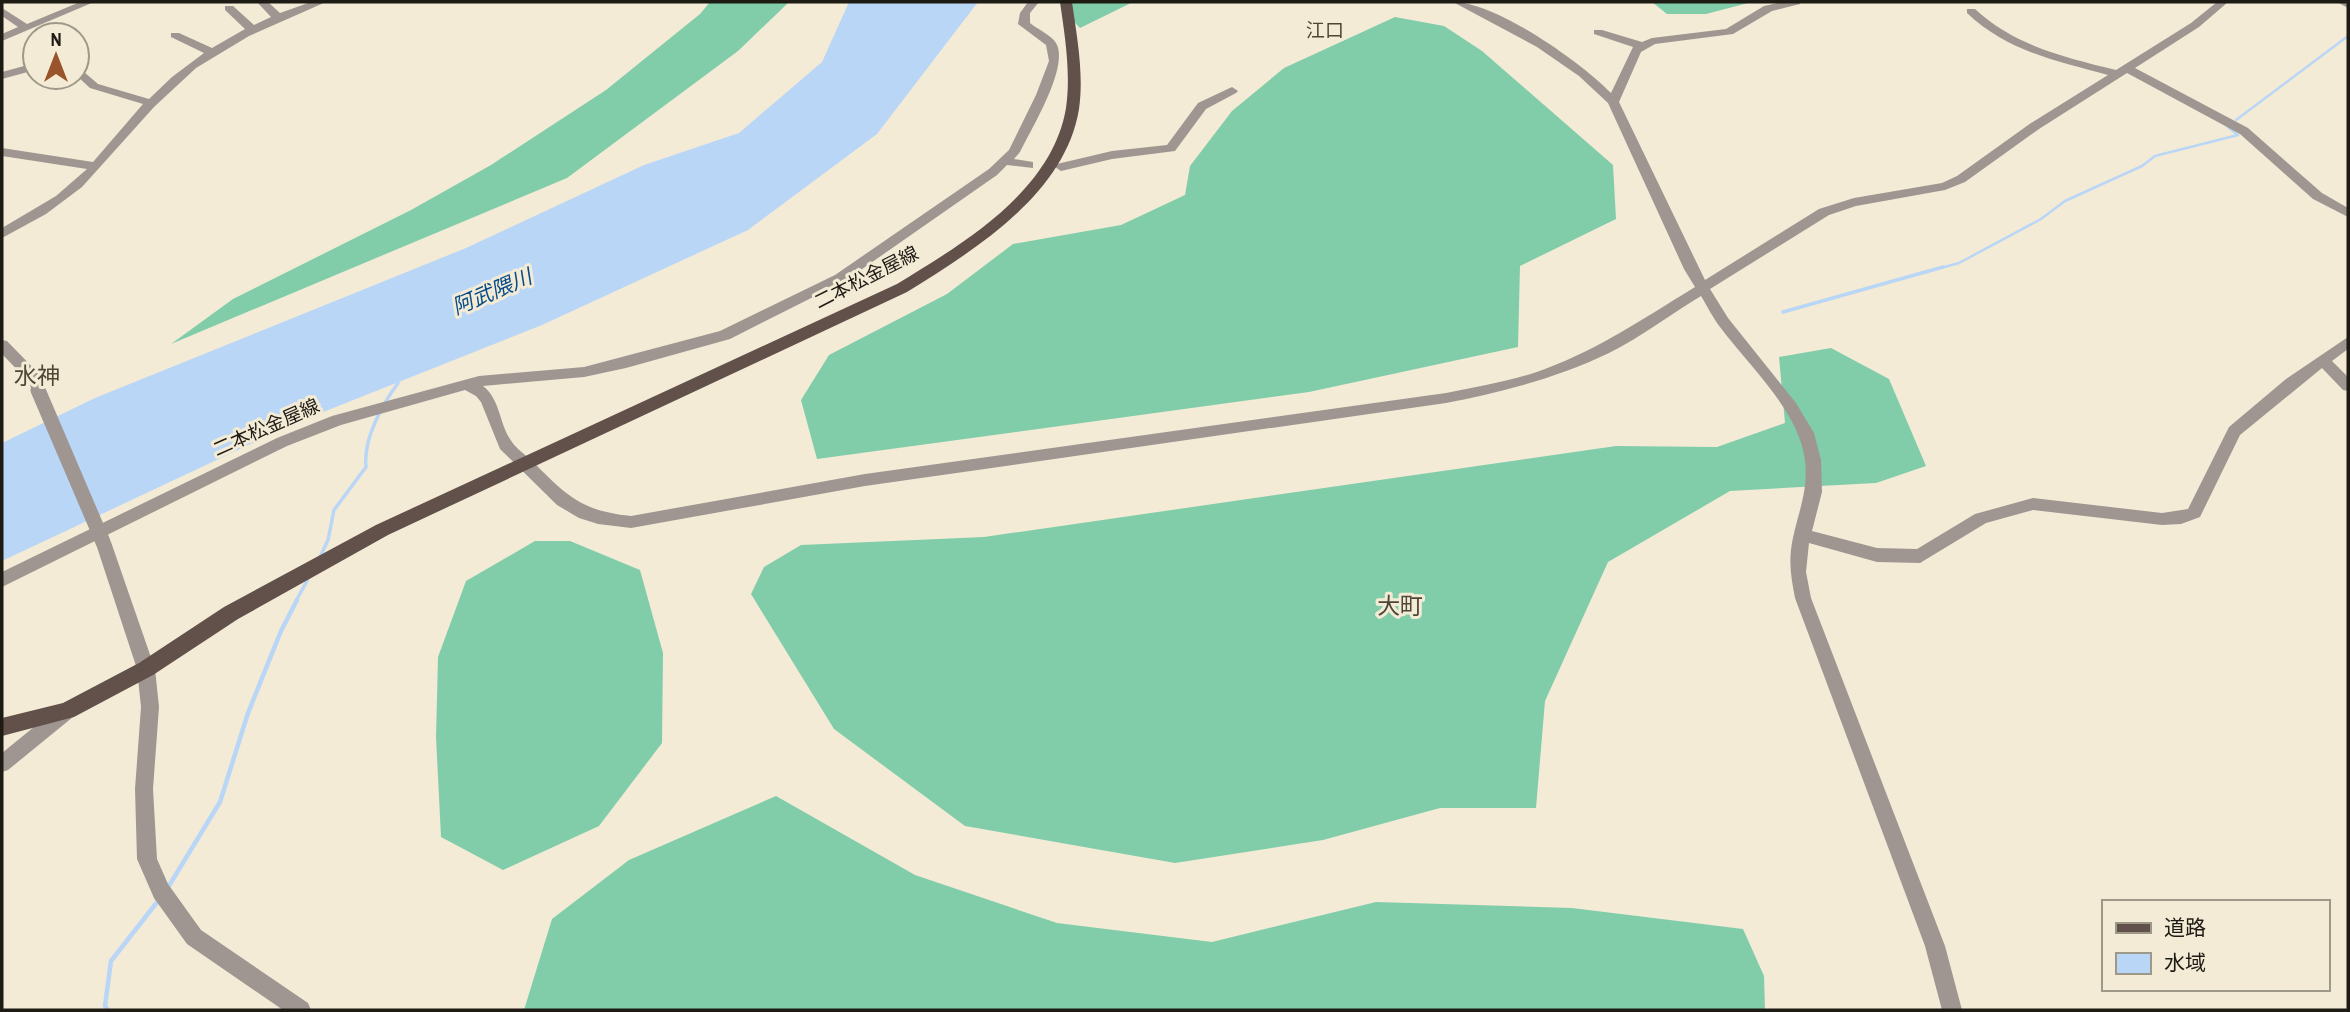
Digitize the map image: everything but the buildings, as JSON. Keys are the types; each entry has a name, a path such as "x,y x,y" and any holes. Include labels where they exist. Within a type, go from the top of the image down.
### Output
{"main road":[{"name":"二本松金屋線","path":"2,727 67,711 146,668 230,613 382,530 523,462 902,288 965,250 1045,173 1070,119 1074,59 1066,2"}],"street":[{"path":"43,21 89,2"},
{"path":"262,2 278,18"},
{"path":"2,234 59,200 95,166 174,79 212,52 253,30 321,2"},
{"name":"二本松金屋線","path":"2,580 282,442 337,420 400,405 479,381 606,368 725,335 840,278 993,172 1020,142 1055,61 1051,44 1024,24 1025,13 1034,2"},
{"path":"1458,2 1512,27 1593,80 1614,102 1702,288 1723,321 1790,407 1806,433 1813,460 1814,492 1803,535 1798,572 1803,598 1936,946 1952,1010"},
{"path":"1614,102 1636,50 1642,46 1652,41 1729,32 1769,8 1796,2"},
{"path":"472,385 485,397 505,444 568,506 608,520 631,522 865,480 1446,398 1504,387 1550,373 1607,348 1824,212 1854,202 1945,186 1961,179 2035,126 2194,25 2223,2"},
{"path":"2342,2 2348,5"},
{"path":"4,8 21,23"},
{"path":"229,8 253,30"},
{"path":"1971,11 1986,26 2034,51 2121,71 2245,132 2279,160 2309,192 2348,213"},
{"path":"2,38 21,30"},
{"path":"1598,32 1642,46"},
{"path":"175,35 212,52"},
{"path":"2,76 21,70"},
{"path":"91,83 151,103"},
{"path":"1061,167 1112,155 1171,148 1202,106 1232,91"},
{"path":"2,152 95,166"},
{"path":"1005,161 1029,165"},
{"path":"1803,535 1877,555 1920,556 1981,518 2033,504 2162,519 2181,518 2194,513 2234,431 2348,342"},
{"path":"2,345 36,380 103,542 146,668 150,707 144,789 147,859 161,891 194,937 301,1010"},
{"path":"2322,360 2348,386"},
{"path":"2,764 67,711"}],"green space":[{"path":"710,2 789,2 738,51 567,178 171,344 233,299 411,210 491,165 606,90 700,14"},
{"path":"1067,2 1133,2 1080,28 1065,12"},
{"path":"1652,2 1752,2 1706,14 1667,14"},
{"path":"1395,17 1444,26 1482,51 1613,165 1616,219 1520,266 1518,347 1309,392 817,459 801,400 829,355 947,294 1013,244 1121,225 1185,195 1190,166 1232,111 1284,68"},
{"path":"1831,348 1889,379 1926,466 1876,483 1730,491 1608,562 1545,701 1536,808 1440,808 1323,840 1175,863 965,826 834,729 751,594 764,567 801,545 984,537 1616,446 1717,447 1785,423 1779,357"},
{"path":"535,541 570,541 640,570 663,653 662,743 599,826 503,870 441,837 436,737 438,657 466,581"},
{"path":"776,796 915,875 1057,923 1212,942 1376,902 1572,908 1743,929 1764,976 1765,1010 524,1010 552,919 629,860"}],"water":[{"name":"阿武隈川","path":"849,2 978,2 877,134 748,230 542,325 293,424 2,561 2,443 95,398 466,248 644,165 739,133 822,62"}],"waterway":[{"path":"2236,120 2348,36"},
{"path":"1937,269 1959,263 2041,219 2065,201 2142,166 2155,156 2238,135 2228,127"},
{"path":"1783,312 1943,267"},
{"path":"320,557 328,540 334,510 366,467 367,445 371,434 380,412 398,383"},
{"path":"296,601 308,579"},
{"path":"167,889 220,802 248,713 281,631 297,600"},
{"path":"108,1010 105,1006 111,961 158,901"}],"district":[{"name":"江口","path":"1325,30"},
{"name":"水神","path":"37,376"},
{"name":"大町","path":"1400,606"}]}
